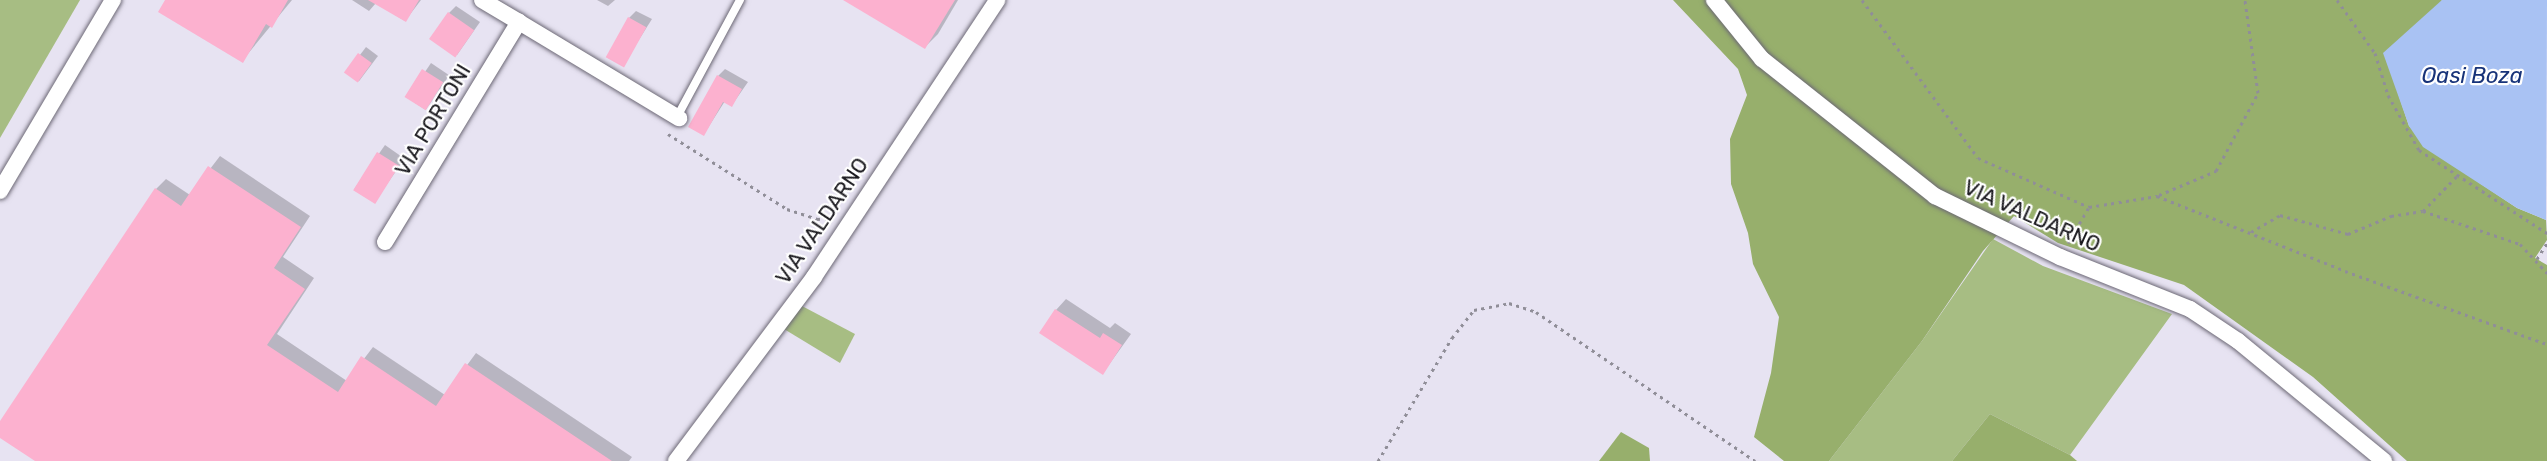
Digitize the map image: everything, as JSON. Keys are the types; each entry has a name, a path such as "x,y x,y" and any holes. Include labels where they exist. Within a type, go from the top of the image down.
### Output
{"street":[{"path":"0,191 112,0"},
{"path":"482,0 678,117"},
{"name":"VIA VALDARNO","path":"676,461 814,277 997,0"},
{"name":"VIA VALDARNO","path":"1714,0 1762,58 1935,196 2060,257 2190,309 2238,341 2384,461"},
{"name":"VIA PORTONI","path":"385,242 519,22"}],"lane":[{"path":"678,117 740,0"}],"path":[{"path":"1862,0 1978,158 2089,207 2157,196 2216,171 2258,93 2245,0"},
{"path":"2337,0 2375,53 2405,131 2419,150 2547,233"},
{"path":"667,133 787,209 817,219 853,218"},
{"path":"2423,212 2458,175"},
{"path":"2157,196 2547,344"},
{"path":"2060,257 2089,207"},
{"path":"2250,233 2280,215 2348,234 2391,216 2423,212 2520,244 2547,273"},
{"path":"2537,259 2547,243"},
{"path":"1378,461 1452,338 1474,310 1509,303 1536,312 1755,461"}],"green space":[{"path":"0,0 80,0 0,138"},
{"path":"1673,0 2442,0 2397,90 2409,126 2478,182 2517,208 2546,220 2547,240 2535,258 2547,265 2547,461 2407,461 2313,377 2184,285 2058,243 2014,216 1983,251 1922,341 1829,461 1784,461 1754,437 1771,373 1779,317 1753,264 1748,233 1731,184 1730,139 1747,95 1738,69"},
{"path":"1993,239 2043,266 2172,314 2070,455 1990,414 1952,461 1829,461 1922,341"},
{"path":"802,306 855,334 840,363 784,329"},
{"path":"1990,414 2070,455 2077,461 1952,461"},
{"path":"1621,432 1649,448 1650,461 1599,461"}],"water":[{"name":"Oasi Boza","path":"2442,0 2547,0 2546,220 2517,208 2423,147 2409,126 2383,53"}],"building":[{"path":"165,0 288,0 272,28 266,24 243,63 158,12"},
{"path":"368,0 419,0 406,22"},
{"path":"843,0 955,0 925,49"},
{"path":"448,12 474,30 455,57 429,39"},
{"path":"628,17 646,27 624,67 606,57"},
{"path":"358,53 372,63 358,82 344,72"},
{"path":"422,69 443,82 426,110 405,97"},
{"path":"717,75 742,89 732,107 723,102 704,136 688,127"},
{"path":"377,152 399,166 375,204 353,190"},
{"path":"208,166 301,227 274,268 305,289 267,345 338,392 361,356 436,406 465,363 612,461 35,461 0,438 0,421 155,188 181,206"},
{"path":"1055,309 1100,338 1103,333 1122,345 1103,375 1039,333"}]}
